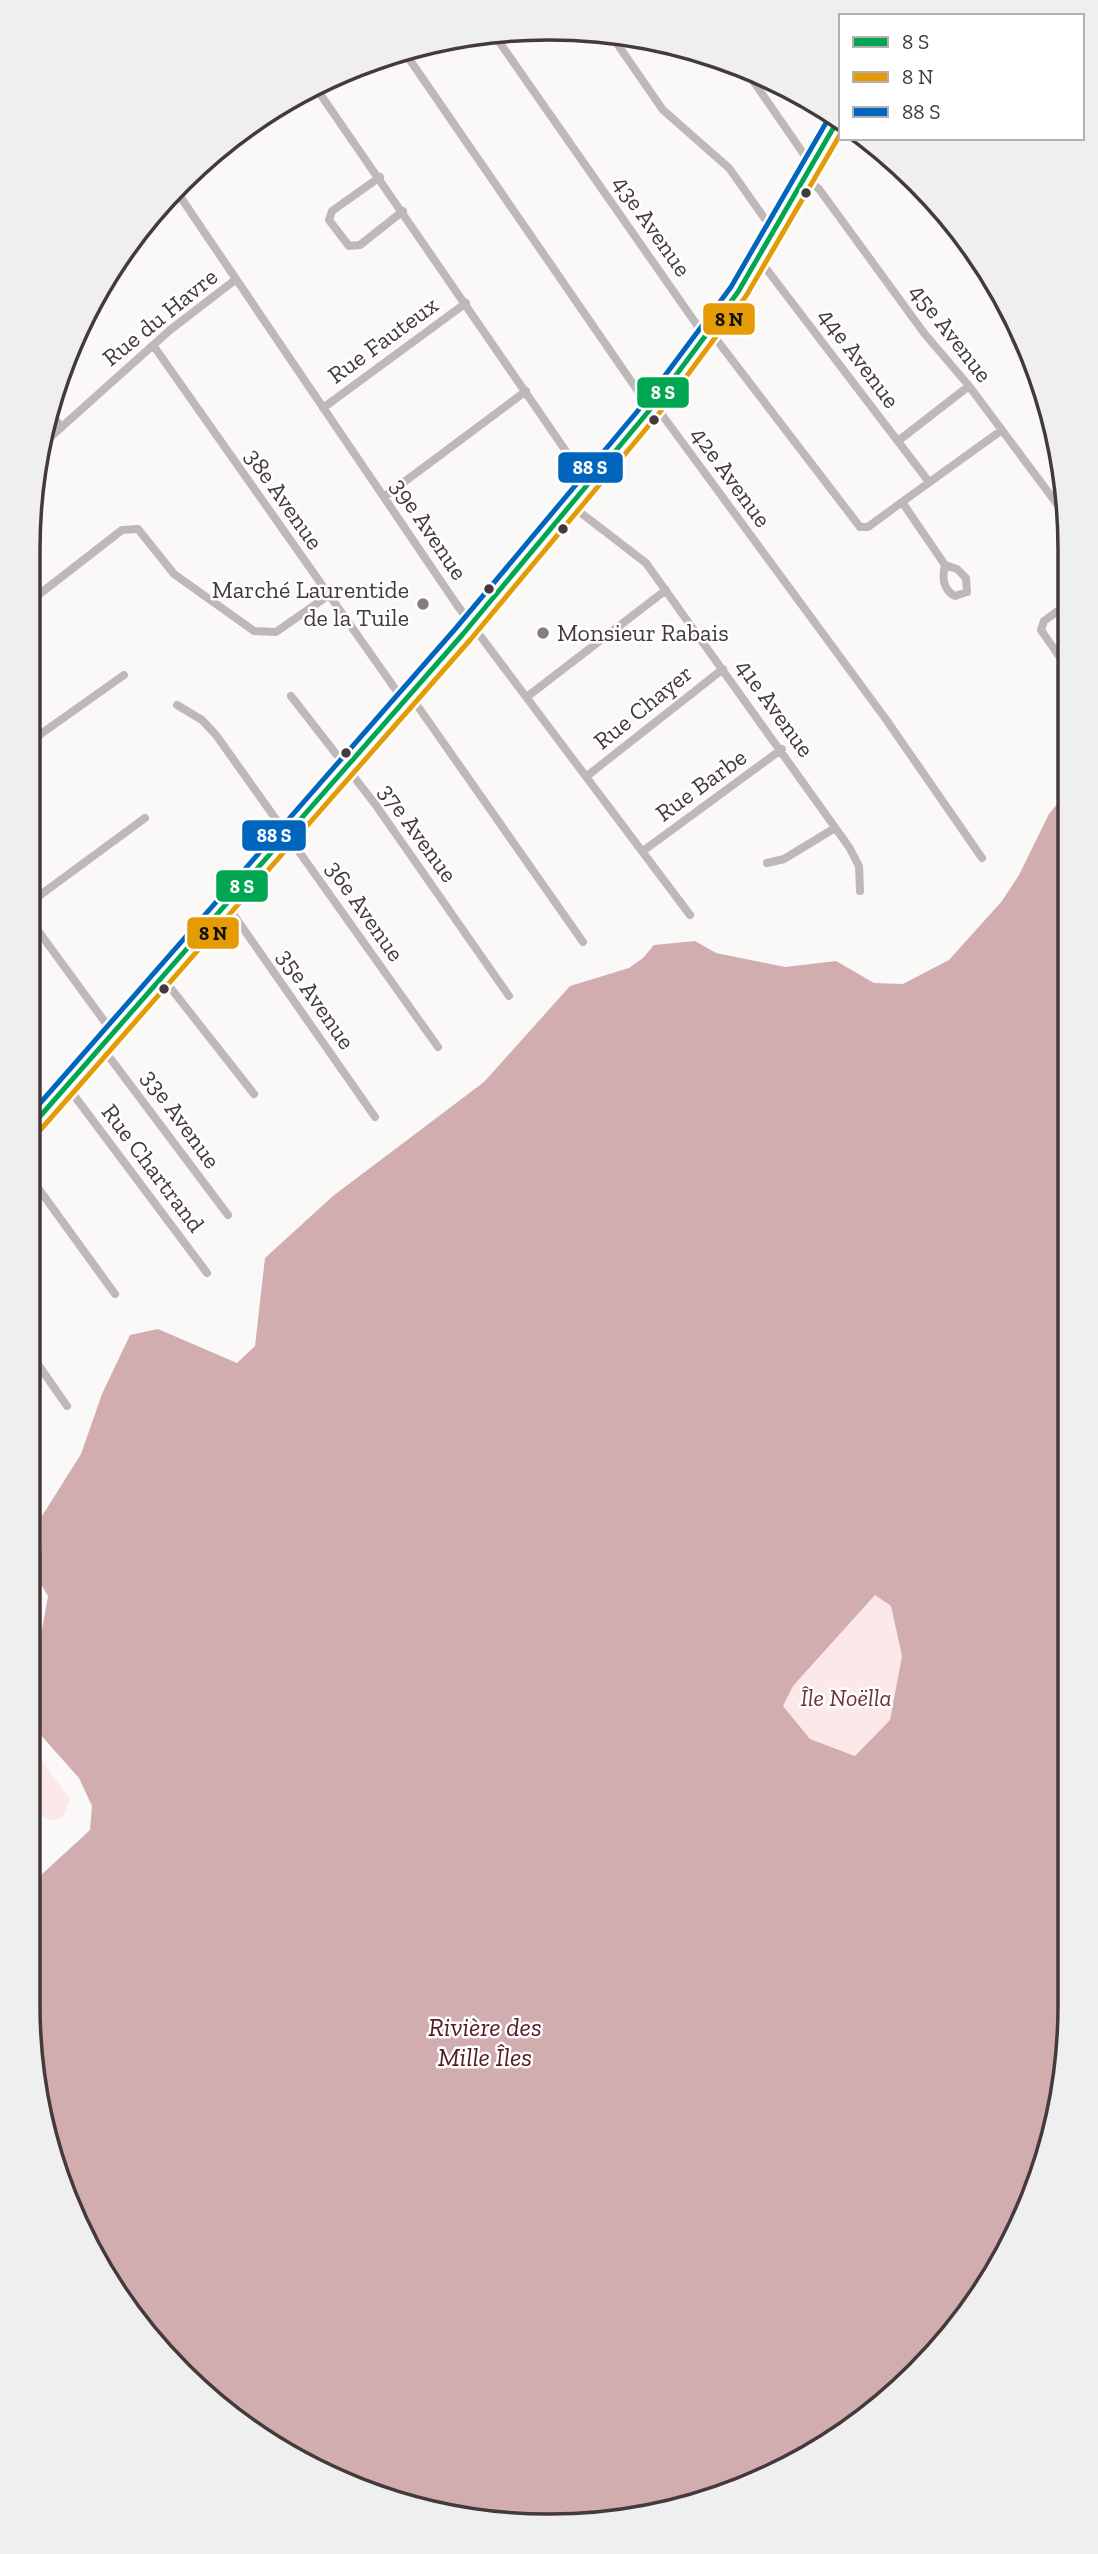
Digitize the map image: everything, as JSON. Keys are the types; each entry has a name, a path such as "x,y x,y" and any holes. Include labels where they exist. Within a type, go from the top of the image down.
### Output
{"main road":[{"path":"40,1116 407,699 572,506 653,406 708,334 758,258 834,127"}],"street":[{"name":"43e Avenue","path":"500,43 697,325 716,339 860,527 867,527 902,502"},
{"path":"618,46 663,110 729,168 765,219 776,227"},
{"name":"42e Avenue","path":"410,60 627,376 653,406 885,718 982,858"},
{"path":"756,84 803,153 813,162"},
{"path":"321,95 581,472 592,482"},
{"path":"380,177 332,211 329,220 340,237 349,246 359,245 403,211"},
{"name":"45e Avenue","path":"805,177 820,189 924,333 969,386 1055,502"},
{"name":"39e Avenue","path":"181,198 471,624 528,696 690,915"},
{"name":"44e Avenue","path":"758,258 929,482"},
{"name":"Rue du Havre","path":"54,434 153,345 236,280"},
{"name":"Rue Fauteux","path":"323,408 466,303"},
{"name":"38e Avenue","path":"153,345 396,690 423,714 583,942"},
{"path":"898,441 969,386"},
{"path":"384,497 526,391"},
{"path":"57,421 61,428"},
{"path":"945,565 902,502 1002,430"},
{"name":"41e Avenue","path":"572,506 646,563 782,749 835,828 859,866 860,891"},
{"path":"40,594 122,530 132,527 138,529 174,573 254,631 276,632 329,595"},
{"path":"528,696 666,590"},
{"path":"1058,611 1044,621 1041,630 1058,654"},
{"name":"Rue Chayer","path":"587,776 723,668"},
{"path":"40,734 124,675"},
{"name":"37e Avenue","path":"292,696 375,804 509,996"},
{"name":"36e Avenue","path":"177,705 212,729 438,1047"},
{"name":"Rue Barbe","path":"643,851 782,749"},
{"path":"40,895 145,818"},
{"path":"767,863 784,859 835,828"},
{"name":"35e Avenue","path":"226,904 375,1117"},
{"path":"40,933 113,1033"},
{"path":"162,977 254,1094"},
{"name":"33e Avenue","path":"102,1046 228,1215"},
{"name":"Rue Chartrand","path":"67,1086 207,1273"},
{"path":"40,1191 115,1294"},
{"path":"40,1367 67,1406"}],"green space":[{"name":"Île Noëlla","path":"876,1594 891,1606 902,1656 890,1721 855,1756 810,1739 783,1706 793,1686"},
{"path":"40,1758 70,1799 63,1817 50,1821 40,1815"}],"water":[{"name":"Rivière des Mille Îles","path":"1058,803 1058,2005 1057,2038 1048,2104 1031,2169 1019,2200 990,2259 972,2288 953,2315 909,2365 859,2409 832,2428 803,2446 744,2475 713,2487 648,2504 582,2513 549,2514 516,2513 450,2504 385,2487 354,2475 295,2446 266,2428 239,2409 189,2365 145,2315 126,2288 93,2230 67,2169 50,2104 41,2038 40,1876 90,1830 92,1806 79,1778 40,1734 40,1637 48,1596 40,1583 42,1516 81,1454 102,1394 130,1335 158,1329 237,1363 255,1346 265,1258 333,1196 484,1082 570,986 629,968 643,958 654,945 695,941 716,953 785,967 836,961 874,983 903,984 949,960 1002,901 1019,875 1049,814","holes":["875,1595 891,1606 902,1656 890,1720 855,1756 810,1739 783,1706 793,1686"]}],"transit line":[{"path":"40,1103 456,628 646,401 731,287 826,122"},
{"path":"40,1116 463,634 653,406 738,292 834,127"},
{"path":"40,1130 470,640 660,412 746,296 839,136"}],"place":[{"name":"Marché Laurentide de la Tuile","path":"423,604"},
{"name":"Monsieur Rabais","path":"543,633"}]}
